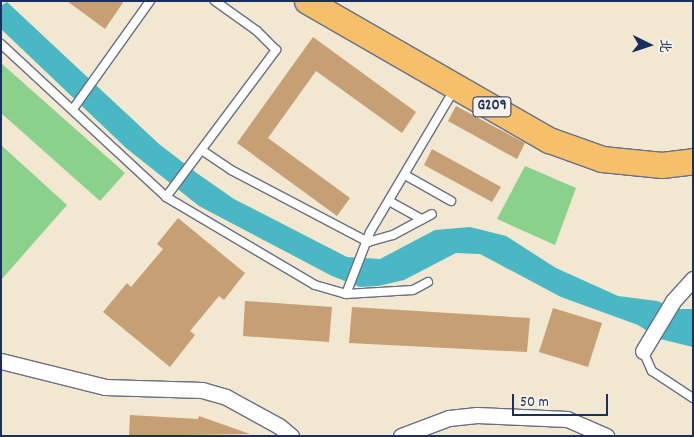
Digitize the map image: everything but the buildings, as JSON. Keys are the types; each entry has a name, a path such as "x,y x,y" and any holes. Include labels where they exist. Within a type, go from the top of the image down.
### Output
{"highway":[{"name":"G209","path":"307,1 549,140 602,160 662,165 693,161"}],"street":[{"path":"643,351 673,301 687,294 693,280"},
{"path":"1,361 104,387 202,390 226,397 279,426 291,436"},
{"path":"401,436 449,418 494,415 567,419 606,436"}],"lane":[{"path":"73,109 150,1"},
{"path":"166,197 203,151 276,50 257,32 215,1"},
{"path":"1,44 166,197 315,285 346,294 414,290 428,282"},
{"path":"346,294 367,245 389,201 456,86"},
{"path":"203,151 231,170 367,245 393,235 432,214"},
{"path":"405,175 451,201"},
{"path":"389,201 422,219"},
{"path":"643,351 652,371 693,398"}],"green space":[{"path":"1,63 125,173 100,201 1,113"},
{"path":"1,145 67,205 1,280"},
{"path":"525,166 576,188 555,245 497,219"}],"water":[{"path":"7,2 159,144 198,174 234,199 347,257 380,259 435,230 470,227 506,236 556,268 618,296 657,301 678,309 693,309 693,347 660,339 638,325 561,297 480,254 456,253 404,280 378,286 360,287 332,276 199,206 126,148 1,29 1,6"}]}
